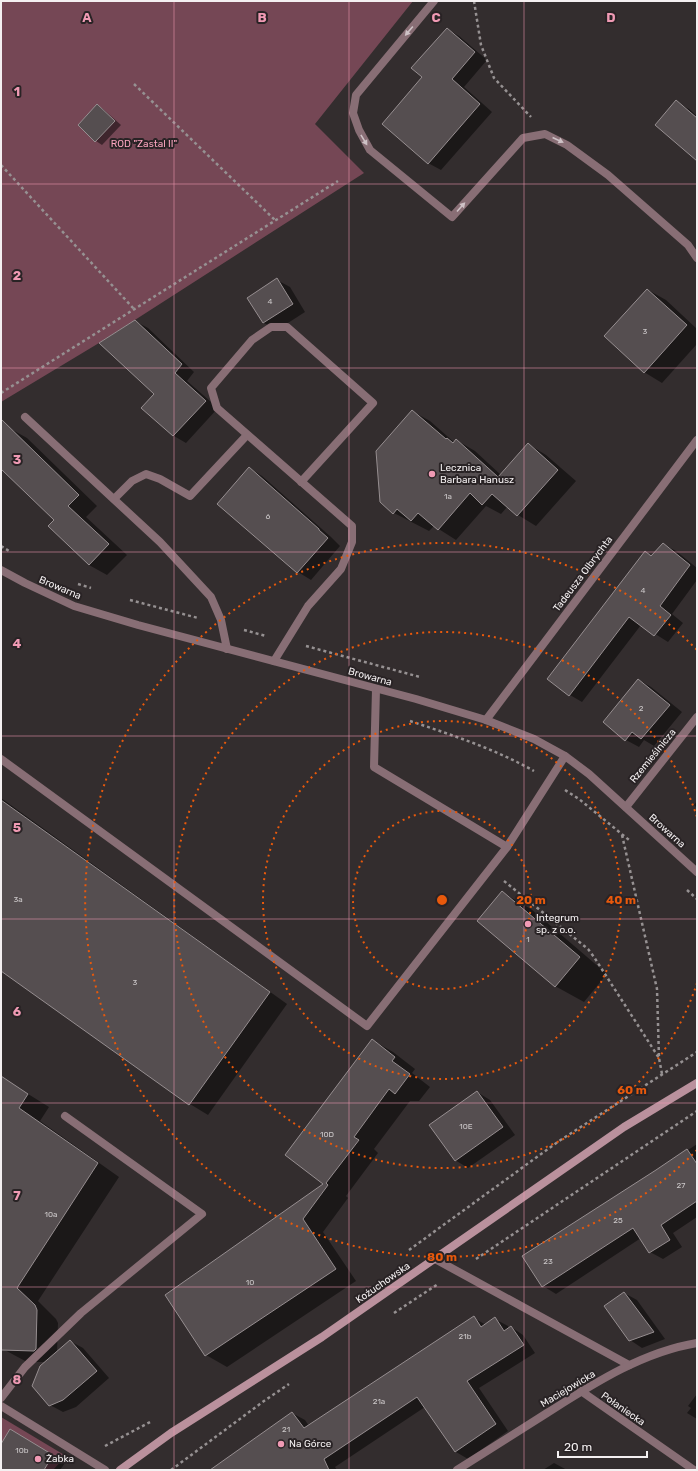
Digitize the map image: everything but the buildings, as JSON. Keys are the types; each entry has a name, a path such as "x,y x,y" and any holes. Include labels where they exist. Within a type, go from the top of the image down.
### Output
{"main road":[{"name":"Kożuchowska","path":"120,1470 171,1432 322,1337 624,1127 697,1083"}],"street":[{"path":"434,1 356,95 353,113 359,130 370,150 452,216 523,138 545,134 567,145 608,175 688,245 697,258"},
{"path":"274,661 308,606 341,569 352,542 352,526 301,482 217,408 211,388 252,340 271,327 287,326 373,403 301,482"},
{"path":"25,416 160,542 211,597 221,620 227,649"},
{"path":"114,499 132,481 146,474 160,479 190,496 248,435"},
{"name":"Tadeusza Olbrychta","path":"486,720 697,440"},
{"name":"Browarna","path":"1,570 25,584 74,606 138,625 416,699 486,720 534,739 565,756 589,774 697,872"},
{"path":"376,689 374,767 507,847"},
{"name":"Rzemieślnicza","path":"626,807 697,718"},
{"path":"1,759 367,1026 507,847 565,756"},
{"path":"1,1398 25,1367 81,1313 202,1214 65,1116"},
{"path":"435,1259 629,1365"},
{"name":"Maciejowicka","path":"457,1470 581,1392 629,1365 681,1345 697,1343"},
{"name":"Połaniecka","path":"581,1392 694,1470"},
{"path":"1,1406 105,1470"}],"path":[{"path":"474,1 481,45 494,78 549,136"},
{"path":"134,84 276,221"},
{"path":"1,165 134,309"},
{"path":"1,393 338,181"},
{"path":"622,834 657,989 659,1058 662,1074"},
{"path":"489,870 588,949 659,1058"},
{"path":"407,1252 559,1141 697,1052"},
{"path":"393,1314 697,1111"},
{"path":"172,1470 264,1400 290,1383"}],"green space":[{"name":"ROD \"Zastal II\"","path":"1,1 413,1 315,124 364,173 99,343 1,402"},
{"path":"1,1417 66,1456 53,1470 1,1470"}],"place":[{"name":"Lecznica Barbara Hanusz","path":"432,474"},
{"name":"Integrum sp. z o.o.","path":"528,924"},
{"name":"Na Górce","path":"281,1444"},
{"name":"Żabka","path":"38,1459"}]}
